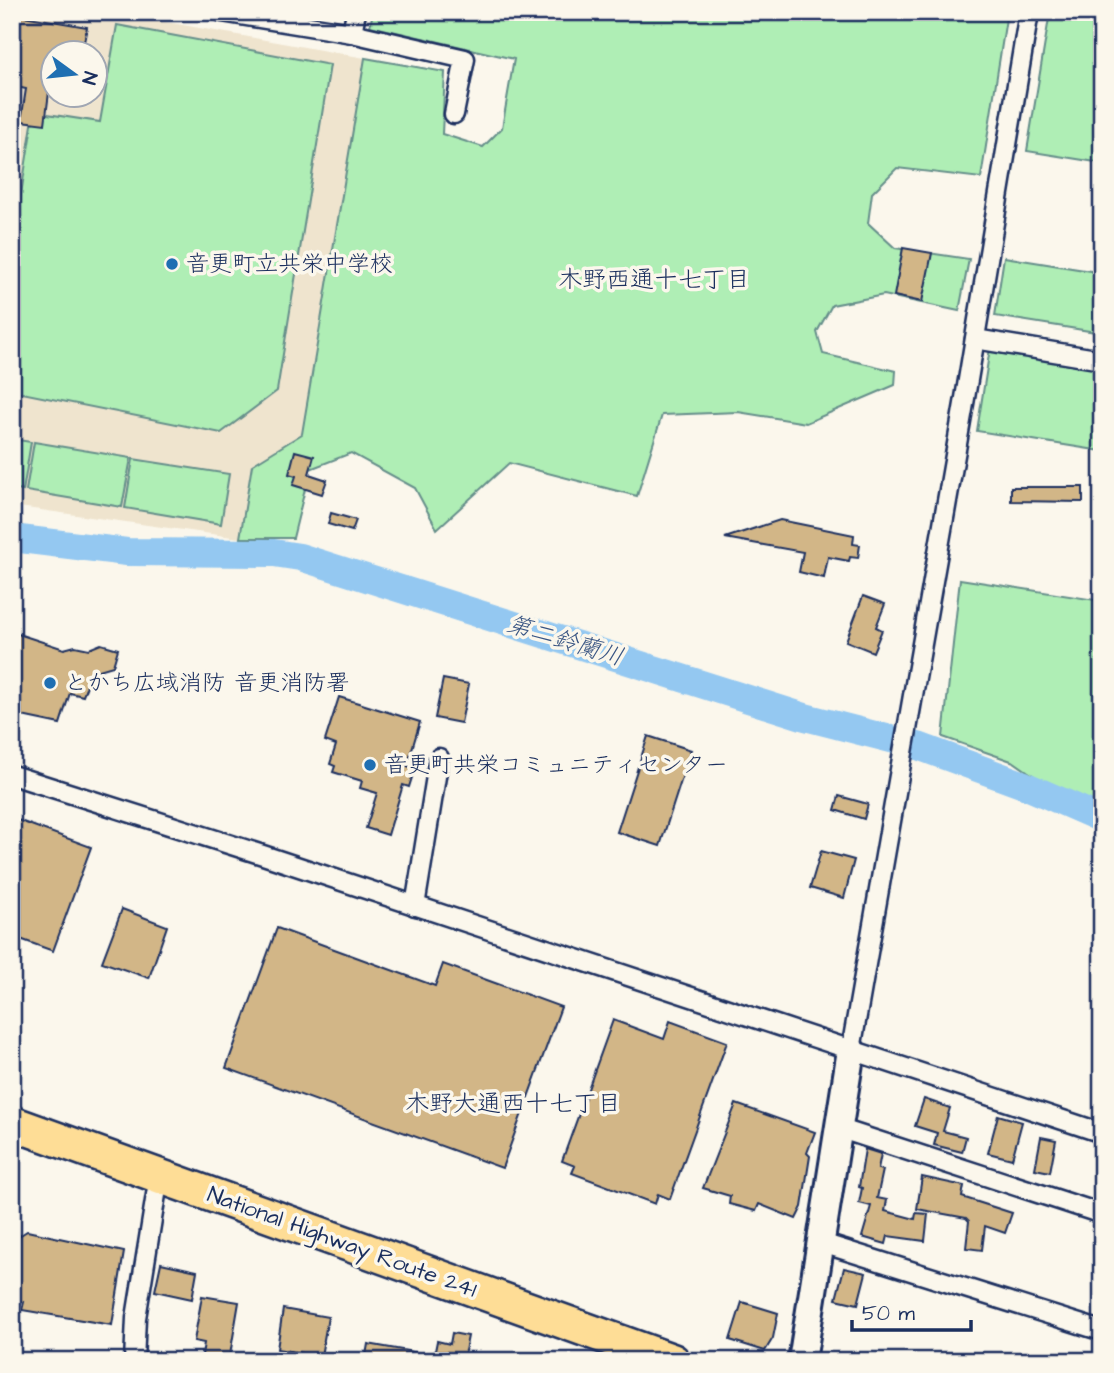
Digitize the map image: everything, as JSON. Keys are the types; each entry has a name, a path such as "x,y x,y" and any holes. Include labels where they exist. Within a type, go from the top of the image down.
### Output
{"highway":[{"name":"National Highway Route 241","path":"12,1123 673,1361"}],"street":[{"path":"222,12 352,33 465,60 454,114"},
{"path":"352,33 356,12"},
{"path":"802,1361 850,1049 975,339 1029,12"},
{"path":"975,339 1102,360"},
{"path":"415,906 439,758"},
{"path":"12,775 1102,1133"},
{"path":"838,1128 1102,1214"},
{"path":"134,1361 136,1318 159,1176"},
{"path":"822,1242 1102,1331"}],"shaded area":[{"name":"音更町立共栄中学校","path":"12,12 111,12 365,58 302,434 252,466 240,538 12,506"}],"green space":[{"path":"373,12 1007,12 981,178 897,168 872,193 868,223 895,248 969,259 959,311 884,295 832,305 817,332 823,354 896,371 895,385 806,423 738,412 662,415 637,496 509,463 437,529 415,488 351,453 310,469 293,538 240,538 252,465 302,434 365,58 445,72 442,134 483,147 502,128 514,59 370,26"},
{"path":"1050,12 1102,12 1102,163 1027,151"},
{"name":"音更町立共栄中学校","path":"117,25 330,65 277,391 221,433 12,391 12,301 21,194 34,112 100,122 102,108 108,108 108,76"},
{"path":"1102,247 1102,333 995,316 1004,257 1097,272"},
{"path":"990,348 1102,367 1102,451 977,431"},
{"path":"12,439 31,442 23,491 12,489"},
{"path":"34,442 131,458 122,507 26,491"},
{"path":"133,459 229,474 221,524 125,508"},
{"path":"960,579 1102,601 1102,823 1014,762 943,737"}],"building":[{"path":"12,14 87,27 85,38 38,38 38,108 47,108 45,124 21,121 26,89 12,86"},
{"path":"903,248 932,253 922,302 894,296"},
{"path":"295,451 314,456 309,474 327,480 322,494 293,485 296,476 289,474"},
{"path":"1011,487 1083,487 1083,502 1011,501"},
{"path":"331,513 356,520 352,531 328,524"},
{"path":"780,520 854,535 853,544 860,545 858,558 850,557 849,561 828,557 824,578 799,572 803,552 725,538"},
{"path":"863,596 885,604 876,627 882,630 873,652 846,641"},
{"name":"とかち広域消防 音更消防署","path":"12,632 64,649 75,646 89,649 101,644 118,649 113,666 92,672 83,696 70,693 60,724 12,714"},
{"path":"443,679 469,684 461,723 435,718"},
{"name":"音更町共栄コミュニティセンター","path":"339,697 420,722 407,766 415,768 409,787 403,785 388,835 366,828 377,793 360,788 362,781 333,772 335,766 330,764 336,745 325,741"},
{"path":"648,736 691,750 660,846 617,832"},
{"path":"839,796 868,804 864,819 835,810"},
{"path":"12,818 91,847 53,951 12,936"},
{"path":"821,851 854,860 844,898 810,888"},
{"path":"122,909 167,926 149,978 102,962"},
{"path":"277,928 435,986 443,964 561,1007 502,1168 226,1068"},
{"path":"613,1020 664,1039 670,1021 727,1042 670,1199 658,1194 655,1204 572,1173 575,1166 562,1161"},
{"path":"924,1099 950,1108 943,1131 966,1137 962,1152 934,1145 937,1133 915,1126"},
{"path":"736,1104 815,1132 807,1153 810,1156 802,1207 796,1219 759,1204 756,1211 729,1204 730,1196 703,1188"},
{"path":"998,1115 1022,1122 1012,1159 988,1153"},
{"path":"1041,1137 1056,1140 1050,1172 1035,1169"},
{"path":"865,1149 881,1154 878,1169 883,1170 877,1198 887,1200 885,1211 915,1219 916,1213 928,1214 925,1241 888,1236 886,1244 862,1237 871,1206 859,1203"},
{"path":"922,1177 964,1186 962,1197 1012,1213 1005,1233 985,1226 982,1250 966,1248 969,1221 966,1218 917,1209"},
{"path":"27,1231 124,1252 112,1325 22,1310 24,1302 12,1300 19,1236"},
{"path":"161,1263 197,1271 192,1299 155,1291"},
{"path":"844,1268 866,1273 858,1304 836,1299"},
{"path":"202,1296 239,1302 229,1361 201,1361 204,1343 194,1341"},
{"path":"742,1302 778,1313 773,1338 765,1351 730,1340"},
{"path":"283,1309 328,1317 321,1356 277,1349"},
{"path":"452,1333 468,1336 463,1361 433,1361 437,1341 450,1344"},
{"path":"368,1344 425,1354 424,1361 365,1361"}],"waterway":[{"name":"第二鈴蘭川","path":"12,538 127,552 274,553 300,557 805,717 918,746 1024,785 1102,819"}],"place":[{"name":"音更町立共栄中学校","path":"172,264"},
{"name":"とかち広域消防 音更消防署","path":"50,683"},
{"name":"音更町共栄コミュニティセンター","path":"370,765"}],"district":[{"name":"木野西通十七丁目","path":"654,280"},
{"name":"木野大通西十七丁目","path":"513,1104"}]}
